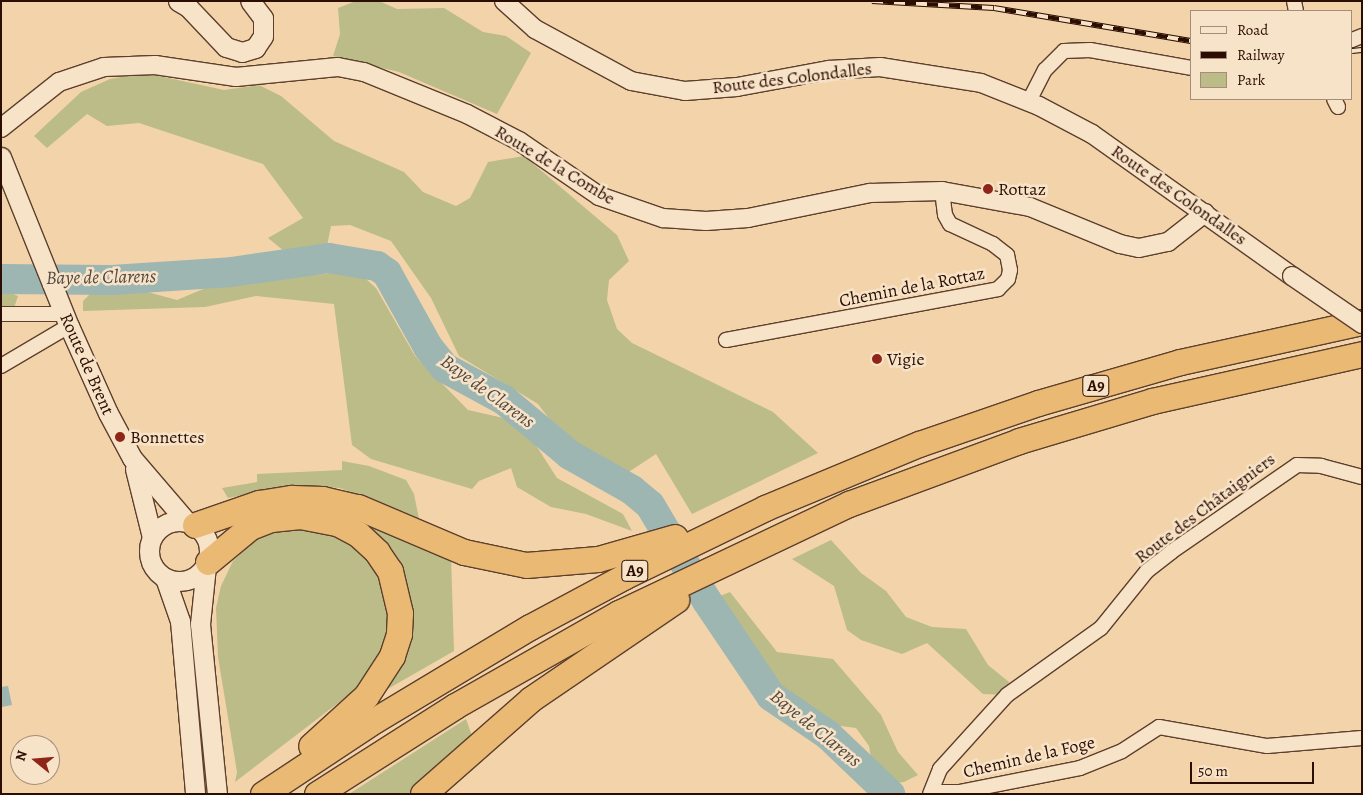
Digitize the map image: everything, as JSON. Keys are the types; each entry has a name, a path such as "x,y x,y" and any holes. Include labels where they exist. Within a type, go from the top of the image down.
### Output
{"highway":[{"name":"A9","path":"263,794 440,680 625,576 765,508 838,477 1004,414 1140,372 1362,323"},
{"name":"A9","path":"317,794 455,706 619,613 770,539 849,504 1019,441 1124,409 1254,376 1362,354"},
{"path":"191,523 259,503 304,497 358,507 480,557 526,565 558,564 629,552 765,508"},
{"path":"207,564 233,538 258,523 289,517 321,519 348,528 369,542 390,571 398,597 398,634 392,656 376,682 332,728 253,794"},
{"path":"424,794 478,743 581,662 770,539"}],"main road":[{"path":"178,1 188,8 226,47 242,52 255,48 263,36 263,18 250,1"},
{"name":"Route de Brent","path":"1,157 67,320 132,458 152,537"},
{"name":"Route de Brent","path":"132,458 191,523"},
{"path":"195,794 180,621 165,578 150,560 152,537 166,523 191,523 209,545 200,624 217,794"},
{"path":"165,578 188,580 207,564"}],"street":[{"name":"Route des Colondalles","path":"504,1 535,29 631,81 685,91 720,88 829,70 880,67 981,83 1029,101 1092,134 1292,276 1362,323"},
{"path":"1029,101 1045,70 1064,51 1090,50 1190,68"},
{"name":"Route de la Combe","path":"1,128 59,82 104,67 155,65 236,77 338,68 364,72 478,119 519,141 599,196 663,218 706,221 748,218 870,193 942,191 1030,206 1120,244 1139,248 1168,242 1205,213"},
{"name":"Chemin de la Rottaz","path":"726,340 998,289 1008,279 1010,270 1007,255 993,244 950,224 945,215 942,191"},
{"path":"1,314 67,320"},
{"path":"1,366 67,320"},
{"name":"Route des Châtaigniers","path":"931,793 940,769 1008,695 1101,628 1147,571 1171,552 1297,464 1321,466 1362,477"},
{"name":"Chemin de la Foge","path":"931,793 959,792 1087,766 1122,751 1159,726 1267,746 1362,738"}],"green space":[{"path":"356,1 379,1 397,9 444,8 483,32 506,36 531,53 497,114 399,72 333,56 340,34 338,8"},
{"path":"145,73 224,90 259,85 281,96 334,141 404,172 423,192 456,206 470,198 488,162 524,156 617,235 629,261 609,280 607,300 617,329 632,343 773,412 818,453 692,514 656,454 621,477 560,433 538,404 459,356 431,298 391,241 350,225 331,226 327,246 284,251 268,238 303,218 263,164 139,123 107,126 87,114 47,148 34,136 81,92 110,79"},
{"path":"338,268 366,279 376,288 415,356 468,410 521,422 557,478 623,514 632,531 586,514 551,507 517,487 511,468 479,481 472,489 371,459 352,445 334,304 256,296 205,307 83,311 83,301 95,289 140,290 177,300 227,279 265,273 290,276 327,274"},
{"path":"1,289 18,296 12,314 1,313"},
{"path":"342,461 369,466 406,480 414,494 419,519 340,488 291,485 228,498 222,488 257,482 257,474 342,470"},
{"path":"347,515 451,556 454,651 379,694 409,624"},
{"path":"293,525 341,537 366,555 376,570 387,597 389,625 380,654 359,687 235,782 237,772 218,657 216,608 221,586 233,561 253,542 251,537"},
{"path":"831,540 861,573 886,591 906,617 932,627 966,629 988,665 1009,682 1007,695 983,694 927,643 902,654 861,640 847,630 834,586 792,559"},
{"path":"730,592 777,652 833,659 881,715 898,752 918,775 904,782 889,784 873,771 869,746 856,728 826,724 771,696 707,601"},
{"path":"466,719 472,736 409,794 349,794"}],"water":[{"path":"8,686 12,705 2,707 1,687"}],"waterway":[{"name":"Baye de Clarens","path":"1,279 112,280 231,272 329,258 377,266 387,273 428,347 445,368 504,400 570,455 632,490 650,505 707,601 771,696 828,735 890,794"}],"railway":[{"path":"872,1 994,8 1190,41"},
{"path":"1353,51 1362,50"}],"place":[{"name":"Rottaz","path":"988,189"},
{"name":"Vigie","path":"877,359"},
{"name":"Bonnettes","path":"120,437"}]}
